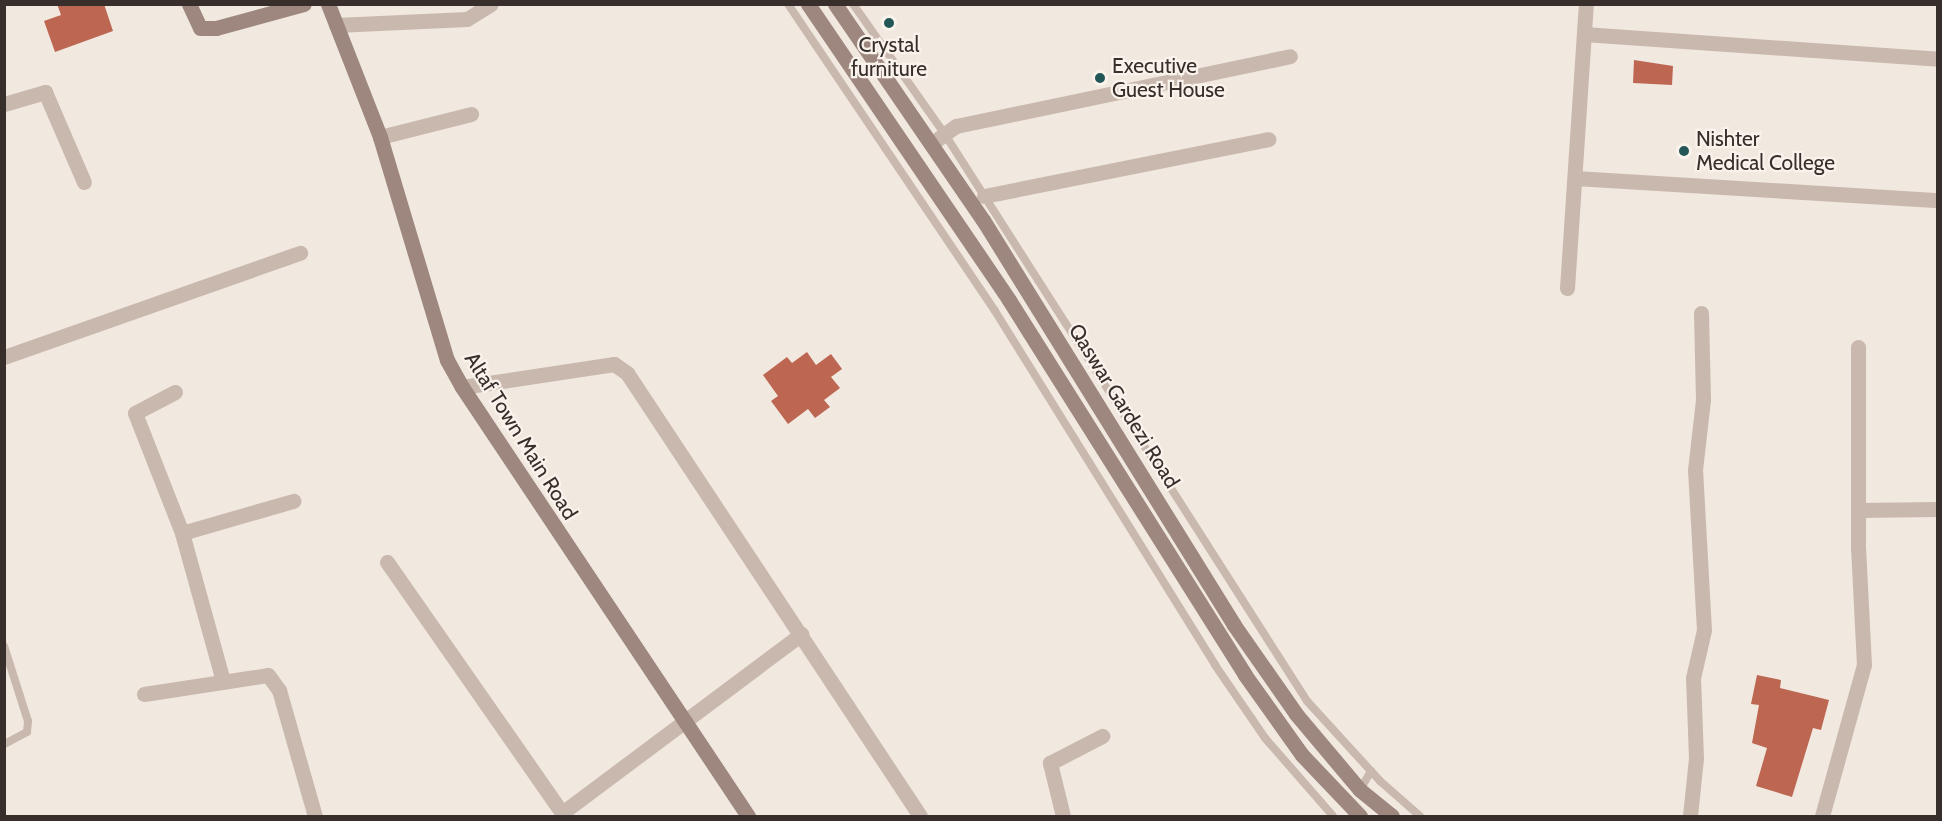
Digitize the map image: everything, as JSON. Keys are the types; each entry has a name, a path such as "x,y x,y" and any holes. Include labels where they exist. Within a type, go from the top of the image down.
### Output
{"main road":[{"path":"189,4 193,20 200,28 304,4"},
{"name":"Altaf Town Main Road","path":"328,4 380,137 447,360 462,387 748,816"},
{"path":"808,4 1010,300 1245,675 1302,755 1360,816"},
{"name":"Qaswar Gardezi Road","path":"834,4 931,144 1234,625 1296,714 1360,790 1392,816"}],"street":[{"path":"336,25 467,19 491,4"},
{"path":"1568,288 1586,4"},
{"path":"1584,34 1938,59"},
{"path":"931,144 956,126 1290,56"},
{"path":"4,104 45,92 84,182"},
{"path":"380,137 471,114"},
{"path":"984,196 1268,139"},
{"path":"1575,178 1938,200"},
{"path":"4,357 300,253"},
{"path":"1690,816 1696,758 1692,678 1704,630 1695,470 1703,400 1701,313"},
{"path":"1822,816 1864,665 1858,510 1858,347"},
{"path":"462,387 614,364 622,368 920,816"},
{"path":"175,392 135,413 182,533 223,681"},
{"path":"182,533 293,501"},
{"path":"1858,510 1938,509"},
{"path":"387,562 563,815 801,634"},
{"path":"144,694 268,675 275,681 315,816"},
{"path":"1063,816 1050,763 1102,736"}],"lane":[{"path":"788,4 995,311 1215,666 1265,738 1333,816"},
{"path":"853,4 944,133 1251,619 1307,701 1371,771 1420,816"},
{"path":"918,195 932,183"},
{"path":"995,311 1010,300"},
{"path":"4,646 28,721 27,732 4,744"},
{"path":"1360,790 1371,771"}],"building":[{"path":"57,4 104,4 113,31 55,52 44,21 61,15"},
{"path":"1634,60 1673,66 1672,85 1633,83"},
{"path":"807,352 816,365 831,354 842,369 831,377 840,388 824,400 830,407 815,418 808,409 788,424 771,401 778,396 763,375 787,357 792,363"},
{"path":"1757,675 1781,680 1780,688 1829,700 1821,730 1813,728 1792,797 1756,786 1767,748 1752,743 1759,705 1751,704"}],"place":[{"name":"Crystal furniture","path":"889,23"},
{"name":"Executive Guest House","path":"1100,78"},
{"name":"Nishter Medical College","path":"1684,151"}]}
